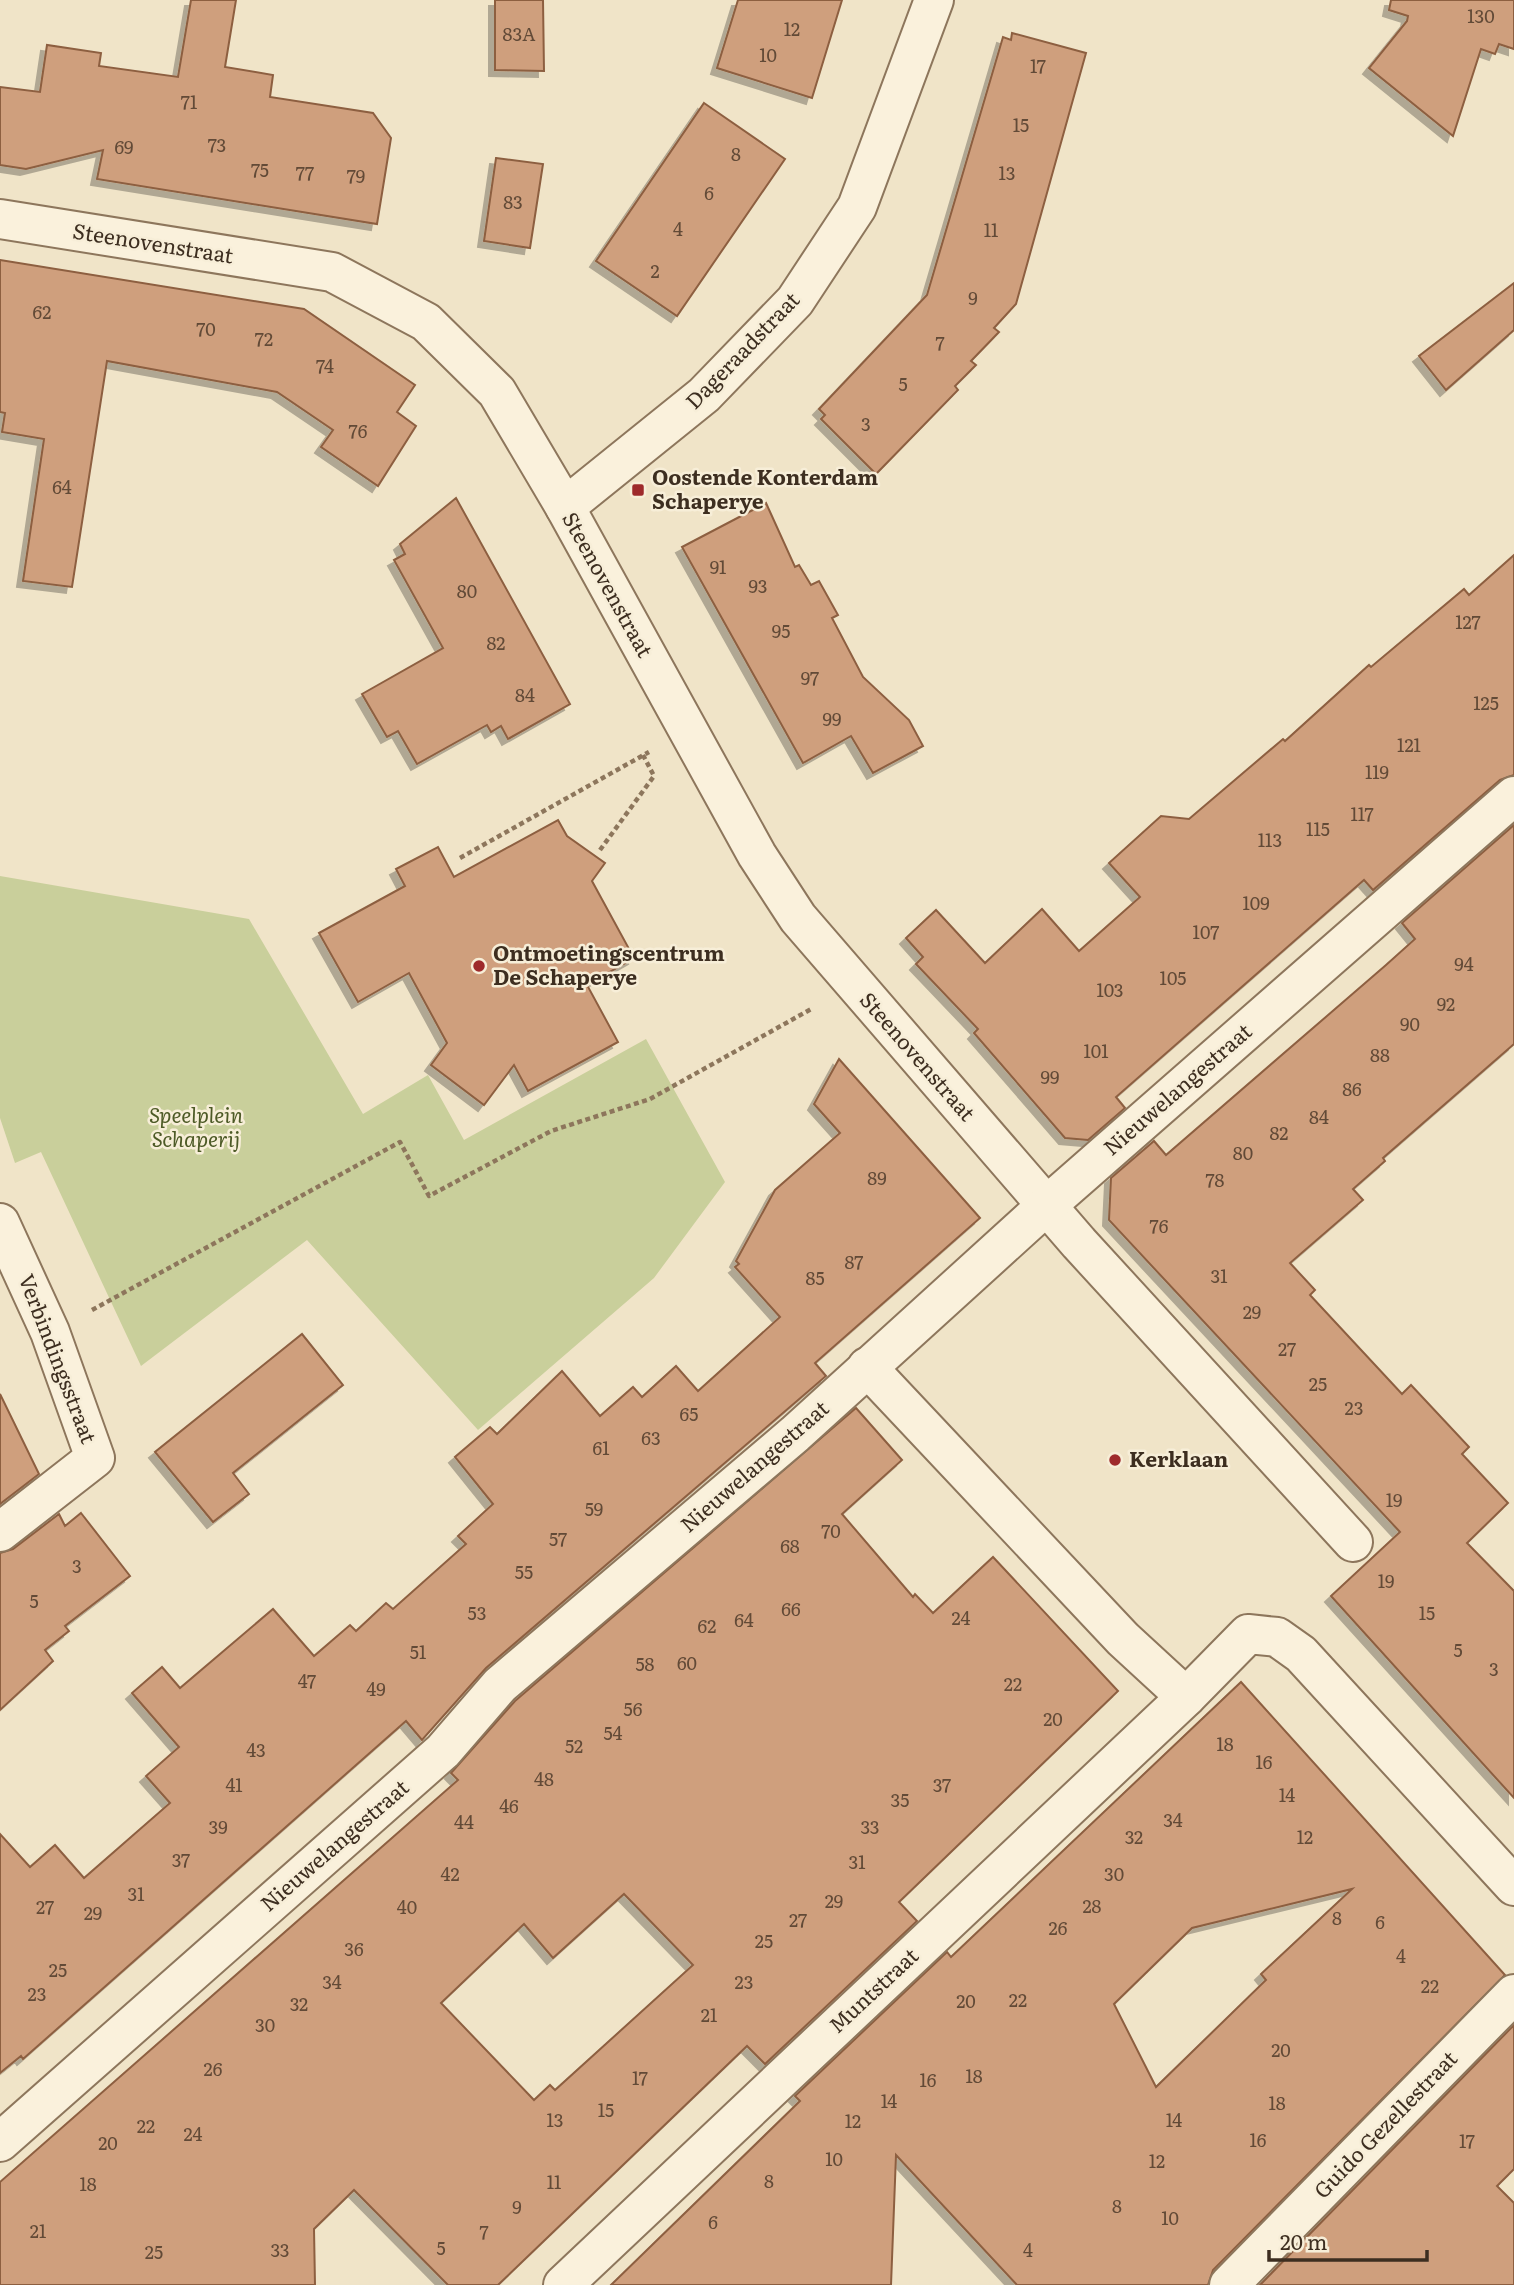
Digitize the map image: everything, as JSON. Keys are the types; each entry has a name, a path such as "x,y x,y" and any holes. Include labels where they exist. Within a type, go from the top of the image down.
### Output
{"street":[{"name":"Dageraadstraat","path":"565,508 704,395 795,301 857,207 934,0"},
{"name":"Steenovenstraat","path":"0,219 332,272 426,322 497,392 565,508 757,855 798,918 1046,1206"},
{"name":"Nieuwelangestraat","path":"0,2142 443,1751 500,1685 795,1434 1046,1206 1514,796"},
{"path":"1046,1206 1353,1542"},
{"name":"Verbindingsstraat","path":"0,1532 95,1458 50,1332 1,1223"},
{"path":"867,1367 1123,1639 1186,1697 1248,1634 1277,1637 1301,1654 1514,1886"},
{"name":"Muntstraat","path":"563,2285 1186,1697"},
{"name":"Guido Gezellestraat","path":"1229,2285 1514,1994"}],"path":[{"path":"460,858 687,730"},
{"path":"600,850 654,776 643,755"},
{"path":"50,1332 400,1142 429,1196 551,1131 650,1099 807,1013 846,975"}],"green space":[{"name":"Speelplein Schaperij","path":"0,876 249,919 363,1114 428,1075 464,1140 646,1039 725,1182 654,1278 478,1430 307,1240 141,1366 41,1152 15,1163 0,1118"}],"building":[{"path":"191,0 236,0 225,67 273,75 270,97 373,113 391,138 377,224 97,179 103,150 26,169 0,165 0,87 40,92 47,45 101,53 99,66 178,77"},
{"path":"495,0 543,0 544,71 495,70"},
{"path":"738,0 842,0 812,98 717,68"},
{"path":"1391,0 1514,0 1514,49 1499,44 1495,54 1481,49 1453,136 1369,68 1407,21 1408,16 1389,10"},
{"path":"1012,33 1086,53 1016,304 994,328 999,332 971,361 976,365 955,386 958,390 876,474 821,419 825,415 819,409 927,295 1003,37 1011,40"},
{"path":"704,103 785,159 677,316 596,261"},
{"path":"496,158 543,164 530,248 484,241"},
{"path":"0,260 304,309 415,385 397,412 416,426 378,486 321,447 333,430 277,392 107,361 72,587 23,581 44,439 2,432 5,413 0,412"},
{"path":"1514,283 1514,330 1446,390 1419,356"},
{"path":"456,498 570,704 508,739 501,726 491,732 487,725 417,764 398,731 387,737 362,694 443,648 394,560 405,554 400,544"},
{"path":"766,503 795,567 799,565 811,585 819,581 838,615 832,618 863,677 909,720 923,746 873,773 851,736 803,763 682,547"},
{"path":"1514,555 1514,775 1500,780 1373,890 1364,880 1116,1097 1125,1108 1088,1140 1065,1138 974,1033 978,1029 916,964 923,957 906,938 936,910 985,963 1042,909 1079,951 1140,897 1109,863 1161,816 1189,819 1283,739 1285,741 1369,665 1371,667 1464,589 1469,595"},
{"name":"Ontmoetingscentrum De Schaperye","path":"558,820 567,836 605,863 592,881 634,958 587,985 618,1042 528,1091 514,1065 484,1105 431,1065 447,1043 409,973 358,1002 319,933 405,886 396,869 438,847 454,877"},
{"path":"1514,825 1514,1044 1383,1158 1385,1161 1353,1189 1363,1200 1290,1263 1315,1290 1310,1295 1402,1394 1411,1385 1469,1447 1462,1454 1508,1503 1467,1543 1514,1591 1514,1798 1331,1596 1400,1532 1109,1220 1111,1178 1154,1141 1166,1155 1386,965 1415,939 1402,923"},
{"path":"839,1059 980,1218 815,1363 826,1376 486,1668 422,1740 406,1721 23,2059 21,2056 0,2073 0,1834 30,1867 55,1845 84,1878 170,1803 146,1776 179,1747 132,1693 162,1667 180,1688 273,1609 314,1656 350,1625 356,1631 386,1603 393,1609 466,1544 458,1536 493,1504 455,1457 490,1427 497,1434 562,1371 600,1416 633,1387 642,1397 676,1366 698,1391 780,1317 735,1267 739,1264 736,1261 775,1190 840,1133 814,1104"},
{"path":"302,1334 343,1385 233,1473 249,1494 213,1522 155,1452"},
{"path":"0,1394 39,1474 0,1504"},
{"path":"856,1408 902,1460 842,1514 913,1597 915,1594 933,1613 993,1557 1118,1691 899,1902 917,1921 765,2064 747,2046 498,2285 448,2285 354,2190 314,2229 315,2285 0,2285 0,2182 458,1780 451,1773 515,1701","holes":["624,1894 693,1965 555,2090 550,2085 534,2100 441,2003 524,1924 553,1958"]},
{"path":"81,1513 130,1576 65,1626 69,1631 45,1650 53,1661 0,1710 0,1553 13,1549 59,1514 65,1526"},
{"path":"1241,1682 1505,1975 1213,2270 1208,2285 1017,2285 896,2155 891,2285 611,2285 800,2101 795,2096 947,1952 951,1957","holes":["1352,1889 1261,1974 1266,1980 1156,2087 1114,2004 1192,1928"]},
{"path":"1514,2025 1514,2169 1497,2186 1514,2203 1514,2285 1260,2285"}],"place":[{"name":"Oostende Konterdam Schaperye","path":"638,490"},
{"name":"Ontmoetingscentrum De Schaperye","path":"479,966"},
{"name":"Kerklaan","path":"1115,1460"}]}
